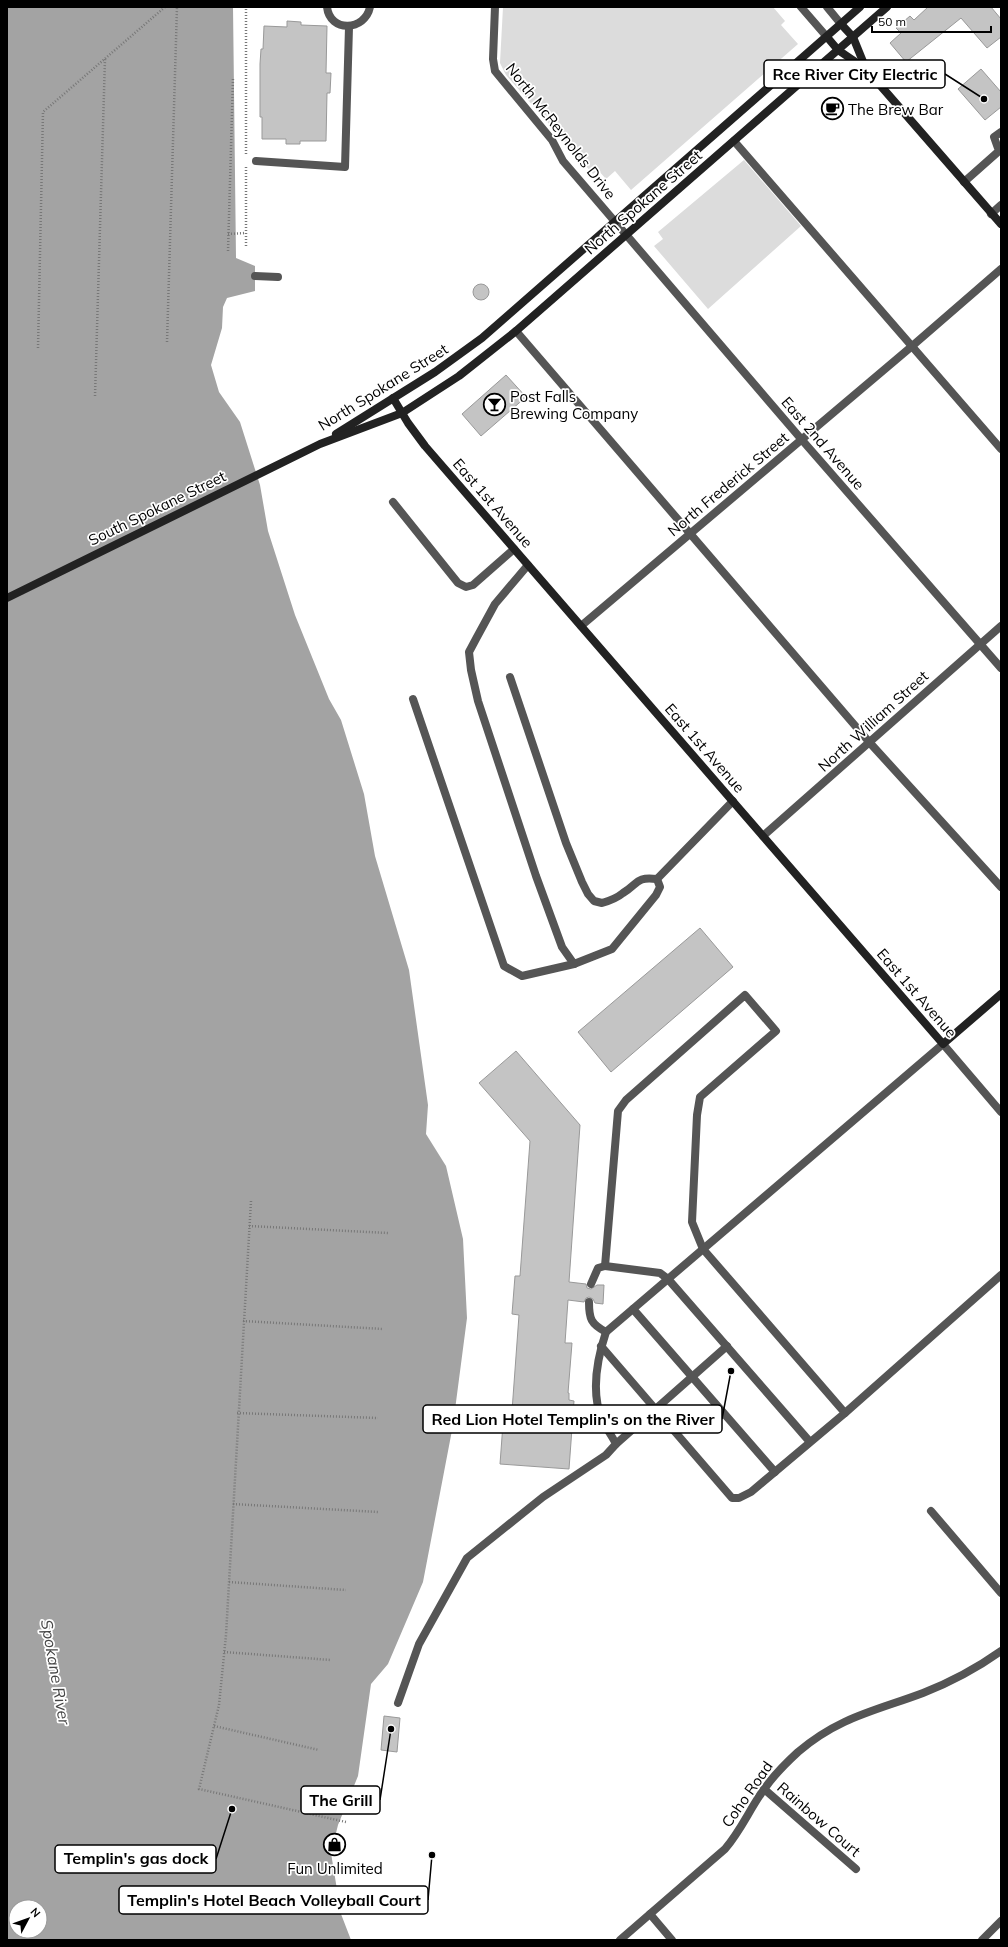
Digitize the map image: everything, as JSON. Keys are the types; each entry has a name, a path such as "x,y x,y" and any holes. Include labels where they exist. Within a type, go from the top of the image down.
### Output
{"main road":[{"name":"North Spokane Street","path":"320,444 462,354 860,7"},
{"name":"North Spokane Street","path":"320,444 402,413 465,372 516,331 887,7"},
{"path":"841,24 853,37 866,69"},
{"path":"827,37 838,50 866,69 1001,224"},
{"name":"East 1st Avenue","path":"393,398 425,446 943,1044"},
{"name":"South Spokane Street","path":"7,598 320,444"},
{"path":"943,1044 1001,994"}],"street":[{"path":"327,7 331,18 336,22 349,26 361,22 366,18 370,7"},
{"name":"North McReynolds Drive","path":"495,7 493,58 495,71 552,140 563,161 626,235"},
{"path":"801,7 827,37"},
{"path":"827,7 841,24"},
{"path":"256,161 345,167 349,26"},
{"path":"964,182 998,150 994,137 1001,132"},
{"path":"734,141 1001,449"},
{"path":"992,214 1001,205"},
{"name":"East 2nd Avenue","path":"626,235 1001,668"},
{"name":"North Frederick Street","path":"581,626 802,440 1001,269"},
{"path":"255,276 278,277"},
{"path":"516,331 870,743 1001,887"},
{"path":"394,502 458,583 466,587 473,585 514,549"},
{"path":"528,565 495,604 477,637 470,652 471,670 480,708 536,876 562,947 574,964"},
{"name":"North William Street","path":"763,836 1001,626"},
{"path":"510,677 566,843 588,894 594,901 602,903 624,893 639,879 645,877 657,879"},
{"path":"413,699 504,966 522,976 574,964 612,949 656,895 660,887 657,879"},
{"path":"657,879 733,801"},
{"path":"605,1266 616,1120 618,1111 626,1100 745,995 776,1030 700,1097 697,1114 692,1222 703,1249 845,1412"},
{"path":"616,1444 602,1419 596,1391 601,1346 606,1332 943,1044"},
{"name":"East 1st Avenue","path":"943,1044 1001,1112"},
{"path":"590,1284 598,1268 605,1266 660,1272 728,1346 810,1442"},
{"path":"601,1346 732,1498 739,1498 750,1492 775,1472 1001,1276"},
{"path":"588,1302 589,1314 594,1325 606,1332"},
{"path":"633,1309 775,1472"},
{"path":"398,1703 419,1644 468,1558 543,1497 606,1455 616,1444 728,1346"},
{"path":"931,1511 1001,1593"},
{"name":"Coho Road","path":"620,1940 725,1849 738,1833 764,1789 779,1770 798,1752 843,1721 865,1712 924,1693 951,1681 985,1662 1001,1651"},
{"name":"Rainbow Court","path":"764,1789 856,1869"},
{"path":"650,1914 672,1940"},
{"path":"982,1940 1001,1921"}],"path":[{"path":"38,348 44,112 165,7"},
{"path":"167,342 177,7"},
{"path":"246,7 246,246"},
{"path":"95,396 105,58"},
{"path":"228,252 233,78"},
{"path":"228,234 246,233"},
{"path":"250,1201 224,1652 219,1705 199,1789 346,1822"},
{"path":"249,1226 388,1233"},
{"path":"243,1321 383,1329"},
{"path":"237,1413 378,1418"},
{"path":"233,1504 378,1512"},
{"path":"229,1582 346,1590"},
{"path":"224,1652 330,1660"},
{"path":"214,1726 319,1750"}],"shaded area":[{"path":"503,7 773,7 785,21 781,25 798,44 631,190 615,171 606,179 598,170 593,174 506,75 500,63"},
{"path":"744,160 801,226 708,309 654,246 663,239 658,232"}],"water":[{"name":"Spokane River","path":"7,7 233,7 236,258 255,266 255,291 227,298 223,307 222,328 211,365 219,392 240,422 260,485 268,531 295,615 329,699 341,720 364,794 375,856 409,970 428,1105 426,1134 446,1166 463,1239 467,1318 453,1425 423,1582 388,1664 371,1684 358,1776 338,1825 331,1853 341,1914 351,1940 7,1940"}],"building":[{"path":"928,7 991,7 1001,19 1001,37 987,48 961,18 906,62 890,43 901,33 896,28 910,16 914,20"},
{"path":"287,21 301,22 301,25 327,26 326,73 331,73 330,93 327,93 326,141 300,141 300,144 286,144 286,139 262,139 262,117 260,117 260,64 261,49 263,49 264,26 287,27"},
{"path":"981,69 1001,92 1001,107 985,120 958,89"},
{"path":"478,284 484,284 489,289 487,298 484,300 478,300 473,295 473,289"},
{"name":"Post Falls Brewing Company","path":"506,375 526,397 481,436 462,414"},
{"path":"700,928 733,967 611,1072 578,1032"},
{"path":"516,1051 580,1125 569,1282 586,1284 587,1288 591,1289 597,1285 604,1285 603,1304 595,1303 593,1299 589,1297 586,1298 584,1302 568,1300 565,1343 572,1343 568,1393 569,1400 574,1401 569,1469 500,1464 504,1410 512,1411 519,1315 512,1314 515,1276 520,1276 530,1141 479,1083"},
{"path":"384,1716 400,1718 397,1752 381,1750"}],"place":[{"name":"Rce River City Electric","path":"984,99"},
{"name":"The Brew Bar","path":"833,109"},
{"name":"Post Falls Brewing Company","path":"494,405"},
{"name":"Red Lion Hotel Templin's on the River","path":"731,1371"},
{"name":"The Grill","path":"391,1729"},
{"name":"Templin's gas dock","path":"232,1809"},
{"name":"Fun Unlimited","path":"335,1845"},
{"name":"Templin's Hotel Beach Volleyball Court","path":"432,1855"}]}
